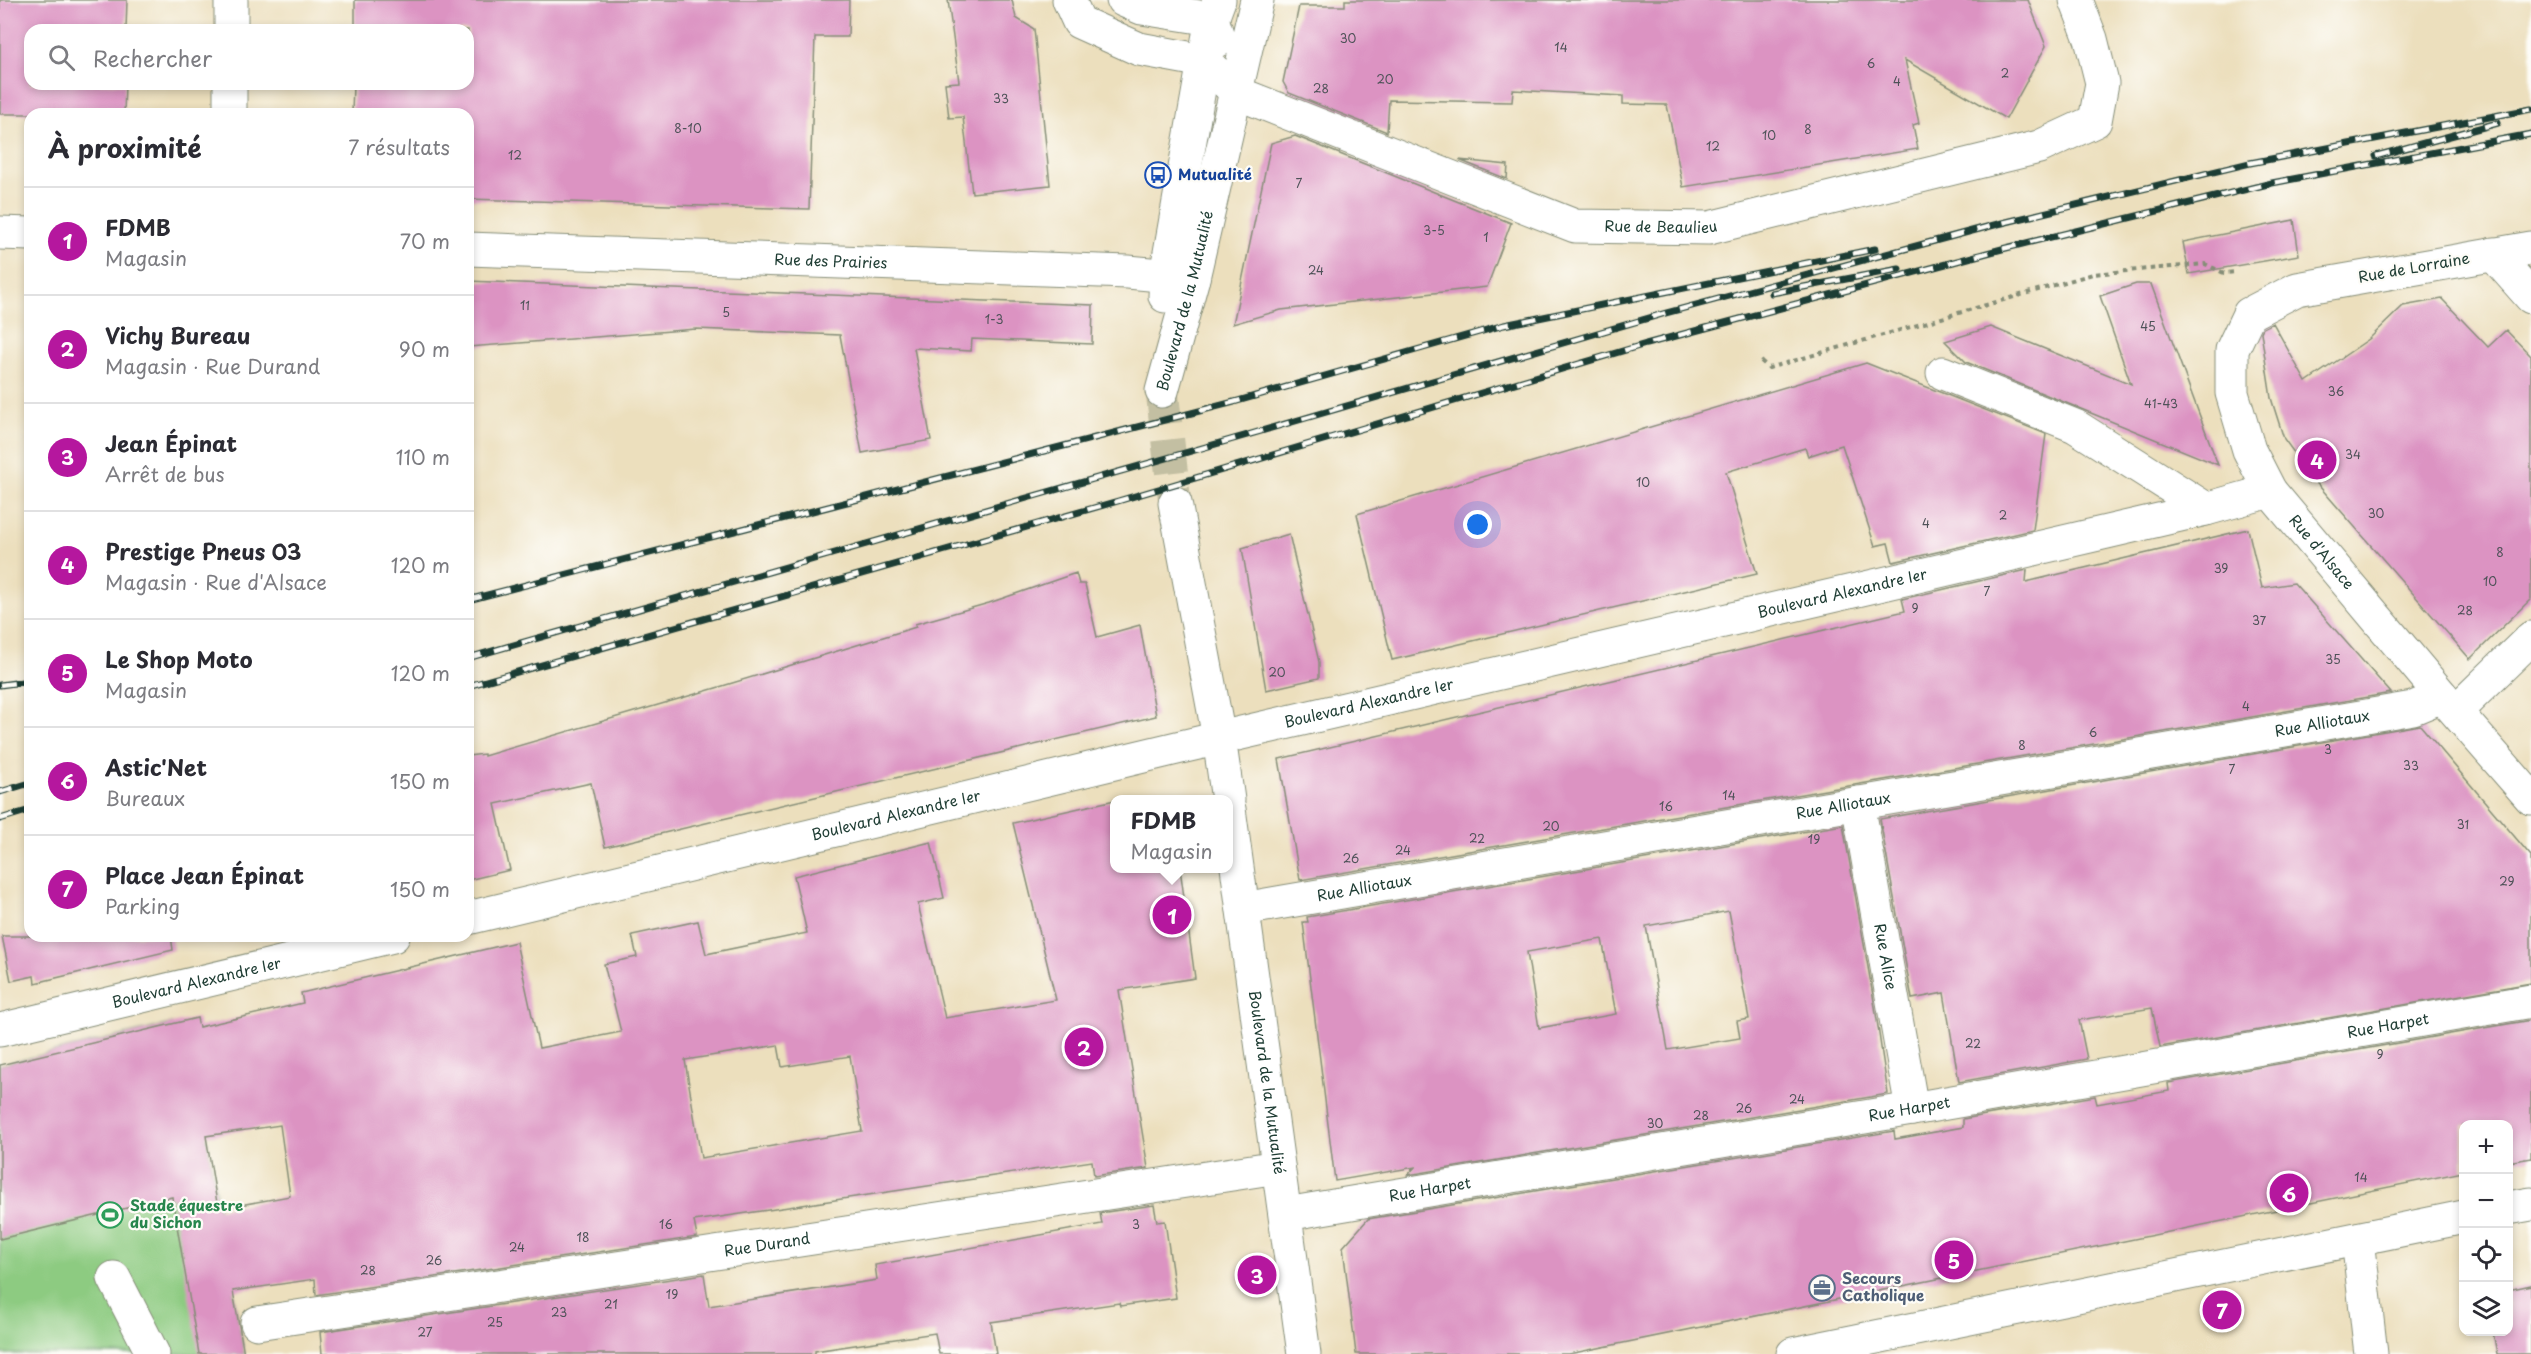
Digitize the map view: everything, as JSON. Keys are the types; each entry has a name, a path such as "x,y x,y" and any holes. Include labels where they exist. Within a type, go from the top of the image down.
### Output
{"street":[{"path":"231,0 231,24"},
{"path":"1069,0 1079,22 1139,49 1204,61 1237,93"},
{"path":"1123,0 1142,8 1216,9 1237,93"},
{"name":"Boulevard de la Mutualité","path":"1179,277 1237,93 1257,0"},
{"name":"Rue de Beaulieu","path":"1237,93 1575,226 1709,228 2039,147 2095,121 2102,83 2091,39 2076,0"},
{"name":"Boulevard de la Mutualité","path":"1179,277 1204,61 1216,9"},
{"path":"230,90 230,108"},
{"path":"0,233 24,234"},
{"name":"Rue de Lorraine","path":"2297,289 2531,248"},
{"name":"Rue des Prairies","path":"474,249 1179,277"},
{"path":"2493,254 2531,297"},
{"name":"Rue d'Alsace","path":"2297,289 2249,314 2232,350 2232,393 2249,450 2270,491 2531,798"},
{"path":"1942,372 2075,426 2206,509"},
{"name":"Boulevard Alexandre Ier","path":"474,917 1219,738 2206,509 2270,491"},
{"path":"1175,503 1219,738 1227,795"},
{"path":"2449,704 2531,638"},
{"name":"Rue Alliotaux","path":"1243,909 2413,708 2449,704"},
{"name":"Rue Alice","path":"1858,804 1912,1109"},
{"name":"Boulevard de la Mutualité","path":"1233,838 1304,1354"},
{"name":"Boulevard Alexandre Ier","path":"0,1030 368,942"},
{"name":"Rue Harpet","path":"1286,1214 1912,1109 2531,1000"},
{"name":"Rue Durand","path":"257,1323 1278,1167"},
{"path":"2513,1207 2531,1204"},
{"path":"1793,1354 2459,1218"},
{"path":"2358,1239 2371,1354"},
{"path":"114,1278 153,1354"}],"path":[{"path":"1761,361 1769,368 2092,274 2205,264 2224,273 2268,268 2297,289"}],"green space":[{"name":"Stade équestre du Sichon","path":"171,1024 182,1072 206,1136 244,1354 0,1354 0,1065"}],"building":[{"path":"0,0 127,0 126,24 24,24 24,90 125,90 124,108 24,108 24,114 0,114"},
{"path":"355,0 849,0 848,37 815,37 809,209 474,199 474,108 352,108 353,90 474,90 474,24 355,24"},
{"path":"948,0 1012,0 1016,18 1034,29 1050,185 972,193 963,117 949,118 945,83 959,82"},
{"path":"1345,0 2028,0 2046,46 2006,119 1905,60 1919,123 1913,125 1918,149 1683,187 1667,105 1623,104 1623,96 1513,90 1512,102 1389,100 1387,132 1289,93 1283,82 1299,6 1345,6"},
{"path":"1295,136 1511,223 1487,287 1281,310 1233,324 1271,143"},
{"path":"1459,160 1508,165 1507,179"},
{"path":"2294,220 2299,255 2189,274 2183,242"},
{"path":"474,281 1093,305 1092,344 972,339 971,351 914,348 931,440 862,453 840,335 696,329 474,347"},
{"path":"2136,284 2151,284 2218,465 1966,362 1945,341 1991,327 2131,384 2100,296"},
{"path":"2442,299 2488,347 2506,330 2531,356 2531,599 2470,659 2313,479 2284,439 2271,398 2261,332 2263,328 2273,323 2306,382 2369,339 2403,306"},
{"path":"1866,363 2046,434 2033,530 1893,562 1888,543 1875,546 1842,445 1808,456 1805,448 1726,472 1757,574 1392,660 1357,514"},
{"path":"2248,529 2262,588 2294,583 2391,693 1300,880 1279,759 1905,611 1902,599 2027,570 2026,582"},
{"path":"1289,534 1319,662 1319,678 1266,690 1242,548"},
{"path":"1076,573 1079,584 1085,584 1097,637 1140,625 1156,716 605,847 591,783 495,804 510,870 474,879 474,755 484,754 484,756 716,688 916,627 915,624 989,603"},
{"path":"2420,725 2531,856 2531,983 2160,1047 2152,1008 2079,1020 2087,1059 1959,1082 1944,993 1912,999 1880,819"},
{"path":"1110,801 1110,873 1181,873 1195,978 1119,990 1148,1168 1094,1176 1092,1161 694,1221 697,1237 316,1295 315,1279 233,1291 244,1354 199,1354 172,1197 0,1239 0,1065 197,1018 199,1027 303,1003 301,993 516,942 539,1048 621,1032 604,964 637,957 632,935 698,921 706,954 807,933 794,876 931,842 944,898 918,904 945,1018 1056,1000 1013,823","holes":["778,1045 782,1067 850,1056 862,1131 701,1158 685,1060","280,1125 290,1196 218,1209 206,1136"]},
{"path":"1843,825 1888,1094 1408,1175 1415,1167 1335,1181 1303,922 1308,922 1307,917","holes":["1729,911 1749,1019 1737,1021 1740,1038 1668,1050 1646,926","1602,939 1616,1014 1539,1028 1527,952"]},
{"path":"2,936 24,936 24,942 172,942 173,950 35,983 34,976 11,981"},
{"path":"2531,1020 2531,1158 2513,1161 2513,1120 2459,1120 2459,1173 1569,1354 1356,1354 1343,1247 1368,1219 1894,1131 1895,1139 1963,1127 1963,1119 2095,1096 2097,1104 2169,1091 2168,1083"},
{"path":"1154,1205 1157,1222 1165,1221 1176,1298 1120,1306 1119,1303 991,1322 996,1354 939,1354 935,1333 815,1351 815,1354 322,1354 320,1332 704,1274 709,1306 877,1280 875,1265 1102,1224 1100,1213"},
{"path":"2531,1285 2531,1354 2497,1354 2494,1336 2513,1336 2513,1289"}],"tunnel":[{"path":"1162,391 1175,503"}],"railway":[{"path":"474,656 1666,313 1998,224 2250,163 2531,109"},
{"path":"2376,156 2498,123"},
{"path":"474,684 1118,501 1646,344 2002,249 2272,183 2531,134"},
{"path":"474,598 1234,402 1504,325 1875,249"},
{"path":"1772,293 1899,269"},
{"path":"0,685 24,682"},
{"path":"0,792 24,785"},
{"path":"0,819 24,812"}],"place":[{"name":"Mutualité","path":"1158,175"},
{"name":"Prestige Pneus 03","path":"2317,460"},
{"name":"FDMB","path":"1172,915"},
{"name":"Vichy Bureau","path":"1084,1047"},
{"name":"Astic'Net","path":"2289,1193"},
{"name":"Stade équestre du Sichon","path":"110,1215"},
{"name":"Le Shop Moto","path":"1954,1260"},
{"name":"Jean Épinat","path":"1257,1275"},
{"name":"Secours Catholique","path":"1822,1288"},
{"name":"Place Jean Épinat","path":"2222,1310"}]}
